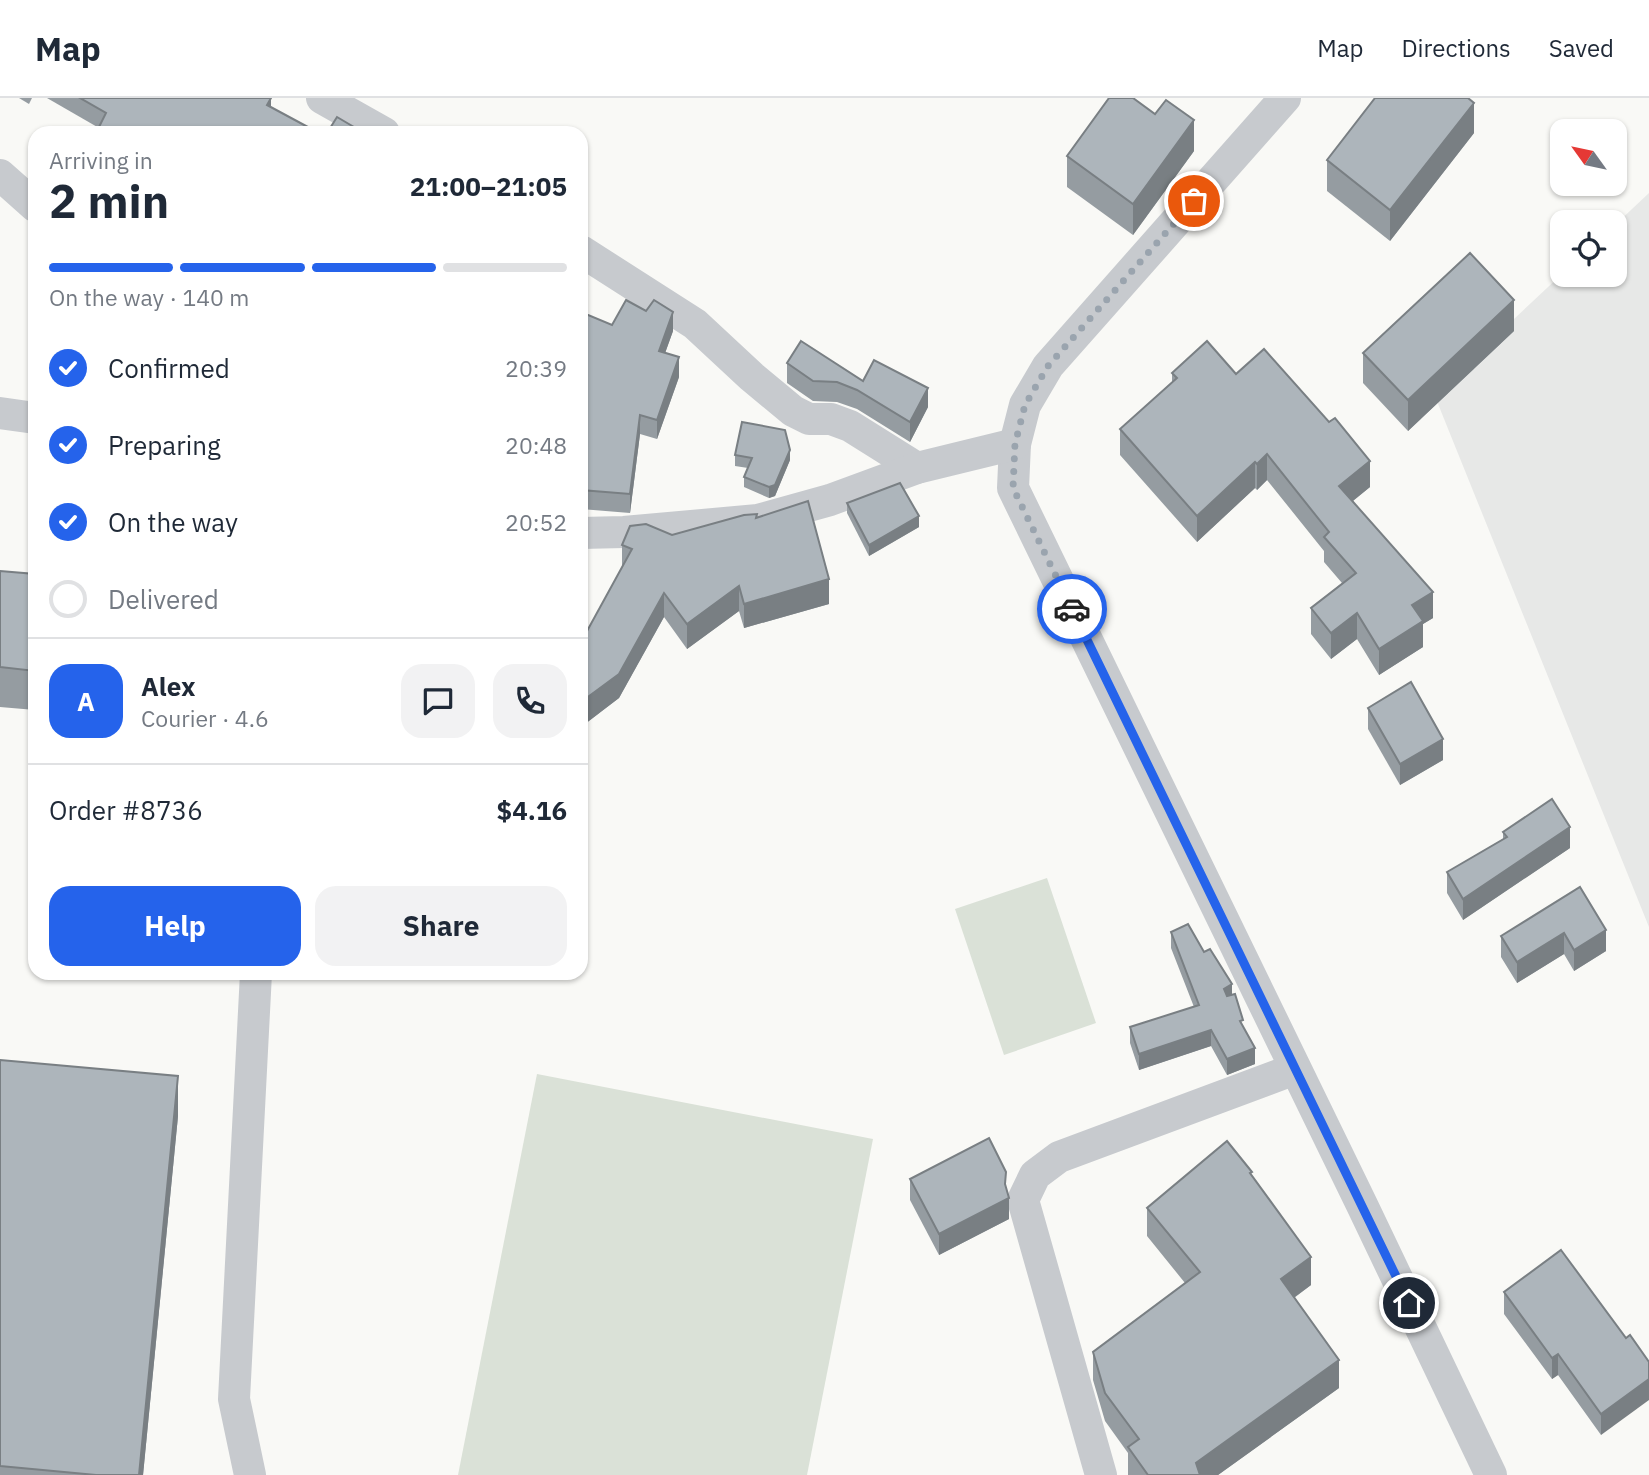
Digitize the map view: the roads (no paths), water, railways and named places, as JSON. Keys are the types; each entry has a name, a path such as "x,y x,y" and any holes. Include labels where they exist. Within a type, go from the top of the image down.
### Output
{"street":[{"path":"322,98 372,126"},
{"path":"1286,98 1048,366 1025,405 1015,444 1013,488 1491,1475"},
{"path":"0,175 28,200"},
{"path":"588,255 695,324 793,411 809,419 831,419 850,426 917,468"},
{"path":"0,414 28,417"},
{"path":"588,533 758,520 830,500 917,468 1015,444"},
{"path":"250,1475 234,1399 256,980"},
{"path":"1101,1475 1023,1200 1035,1175 1059,1157 1296,1069"}]}
